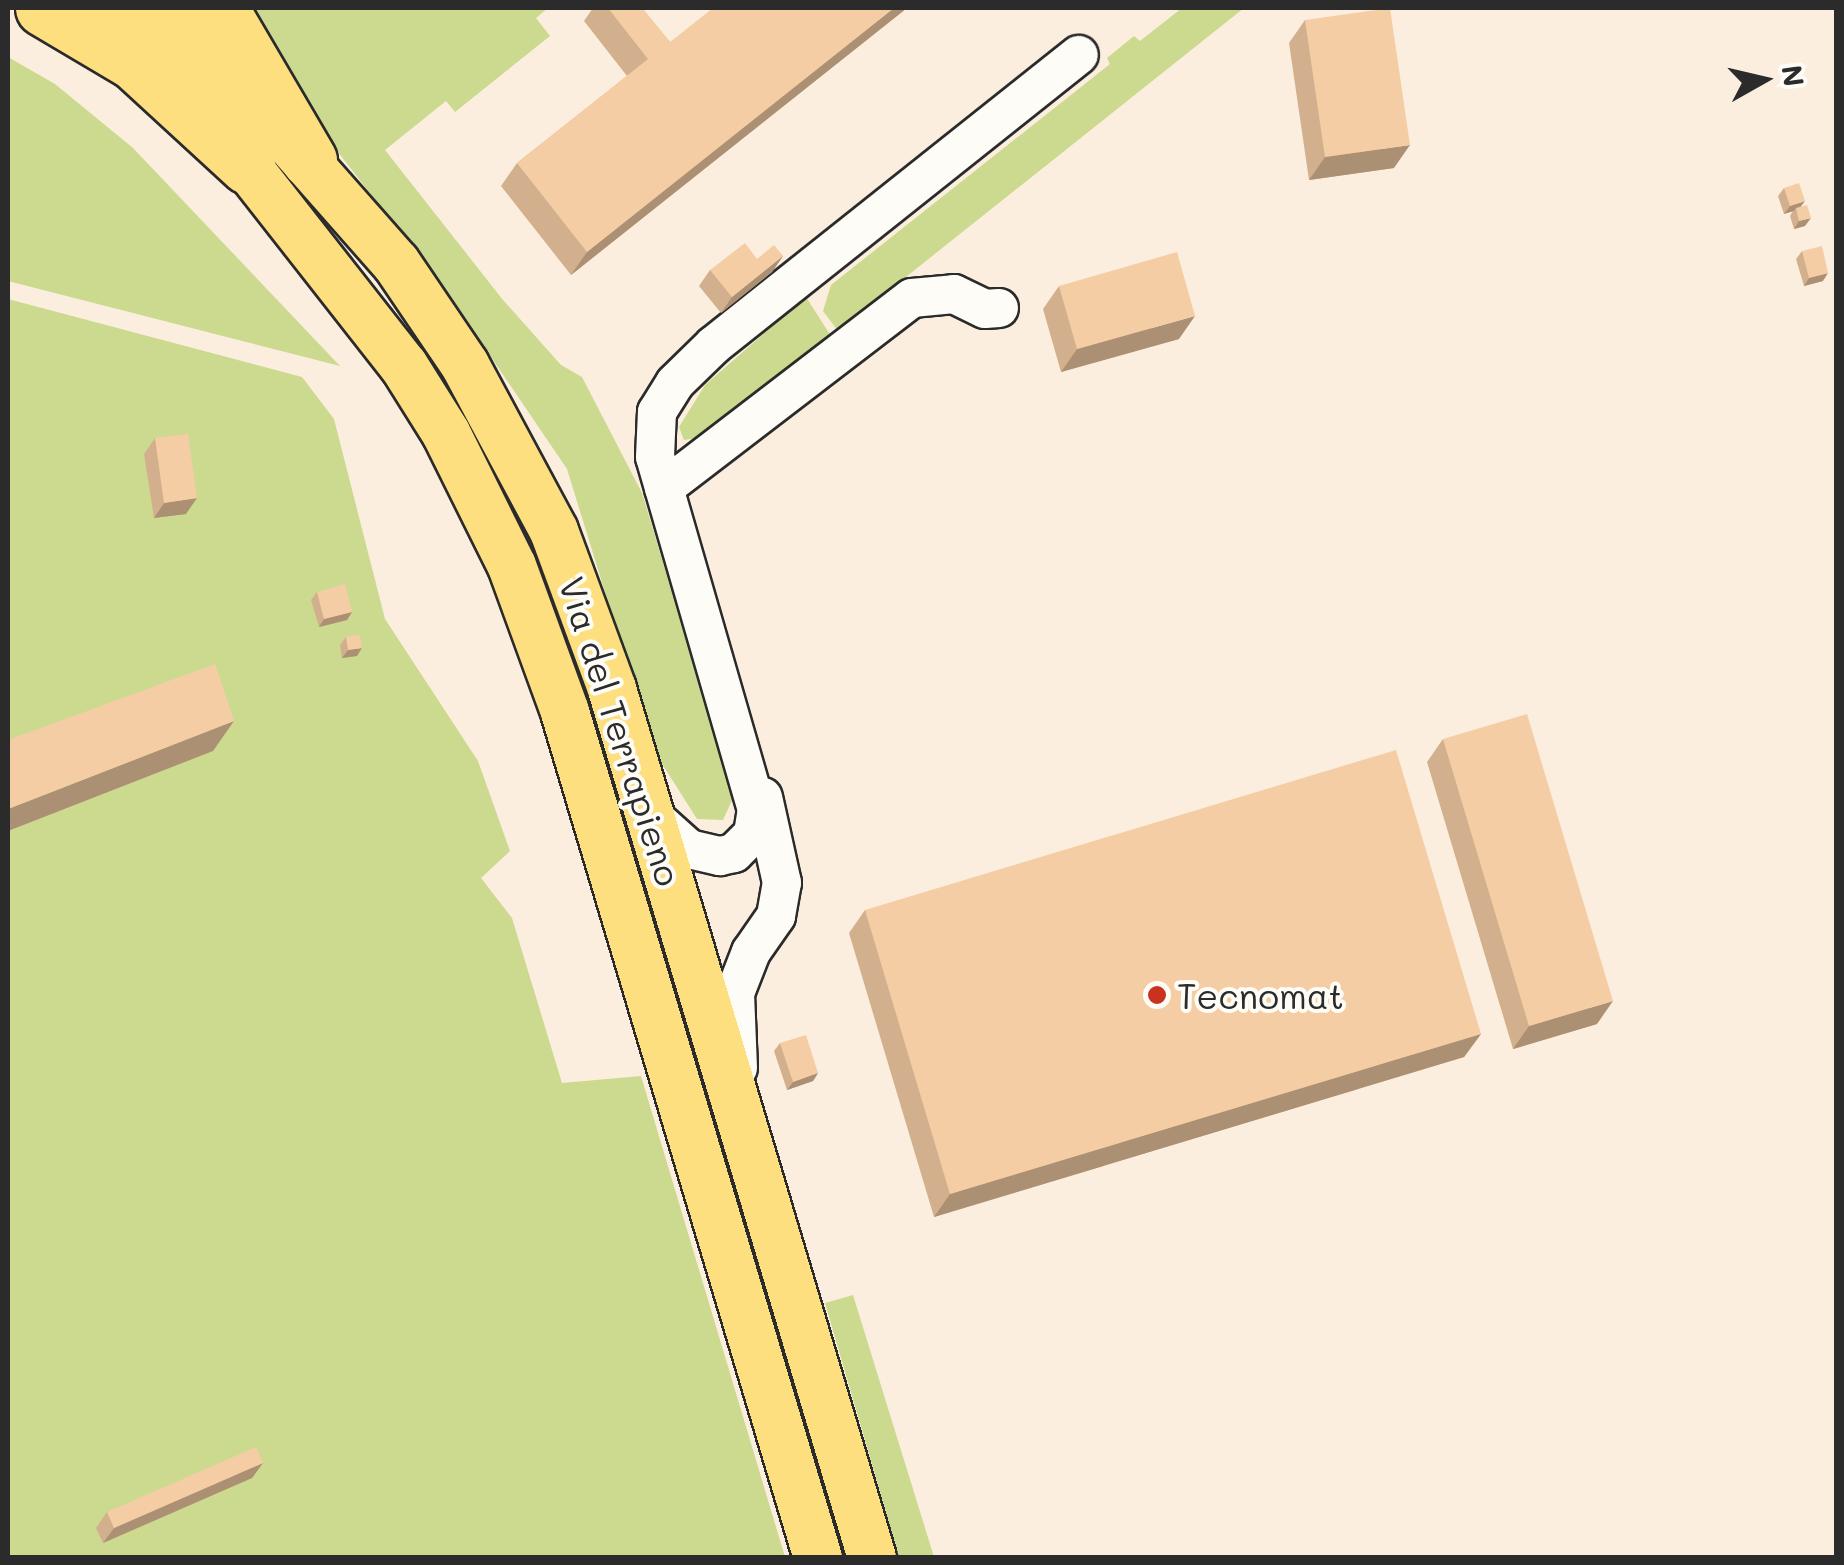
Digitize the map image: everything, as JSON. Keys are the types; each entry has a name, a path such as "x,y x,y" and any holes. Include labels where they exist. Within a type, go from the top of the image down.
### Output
{"highway":[{"path":"43,8 134,62 246,166"},
{"path":"220,8 309,160"}],"main road":[{"name":"Via del Terrapieno","path":"123,8 246,166 360,303 426,398 537,626 818,1558"},
{"name":"Via del Terrapieno","path":"172,8 309,160 437,320 527,477 580,595 651,816 872,1558"}],"lane":[{"path":"743,1124 735,993 751,952 776,916 782,883 776,839 743,749 664,488 652,433 674,383 714,345 1080,54"},
{"path":"664,488 912,298 954,294 999,308"},
{"path":"651,816 689,849 734,853 752,834 757,810 743,749"}],"green space":[{"path":"243,8 548,8 536,18 550,36 455,112 446,101 385,150 503,300 561,365 582,377 642,493 734,796 723,820 697,819 654,751 567,469 447,292 341,156"},
{"path":"1182,8 1244,8 838,331 823,311 831,285 1110,64 1107,58 1134,36 1140,41"},
{"path":"8,57 55,84 133,148 340,366 8,281"},
{"path":"806,297 831,336 703,437 684,440 679,427 705,385"},
{"path":"8,299 302,377 334,419 385,619 478,761 510,851 481,878 512,918 562,1083 641,1076 785,1557 8,1557"},
{"path":"853,1295 934,1557 899,1557 825,1303"}],"building":[{"path":"608,8 642,8 670,42 713,8 894,8 587,252 517,163 648,59"},
{"path":"1390,8 1410,145 1325,157 1305,20"},
{"path":"1799,183 1805,201 1790,206 1784,188"},
{"path":"1807,205 1811,218 1799,221 1796,208"},
{"path":"745,243 757,259 774,245 783,256 732,297 710,270"},
{"path":"1822,246 1828,273 1809,278 1802,251"},
{"path":"1177,252 1195,316 1077,349 1059,286"},
{"path":"188,434 197,498 164,503 155,438"},
{"path":"345,584 352,612 324,619 317,592"},
{"path":"360,635 362,648 348,650 346,637"},
{"path":"215,664 234,721 8,809 8,740"},
{"path":"1527,714 1613,1001 1529,1026 1443,739"},
{"name":"Tecnomat","path":"1396,750 1481,1034 950,1194 865,910"},
{"path":"806,1035 818,1073 793,1082 780,1043"},
{"path":"256,1447 263,1463 114,1528 107,1512"}],"place":[{"name":"Tecnomat","path":"1157,995"}]}
